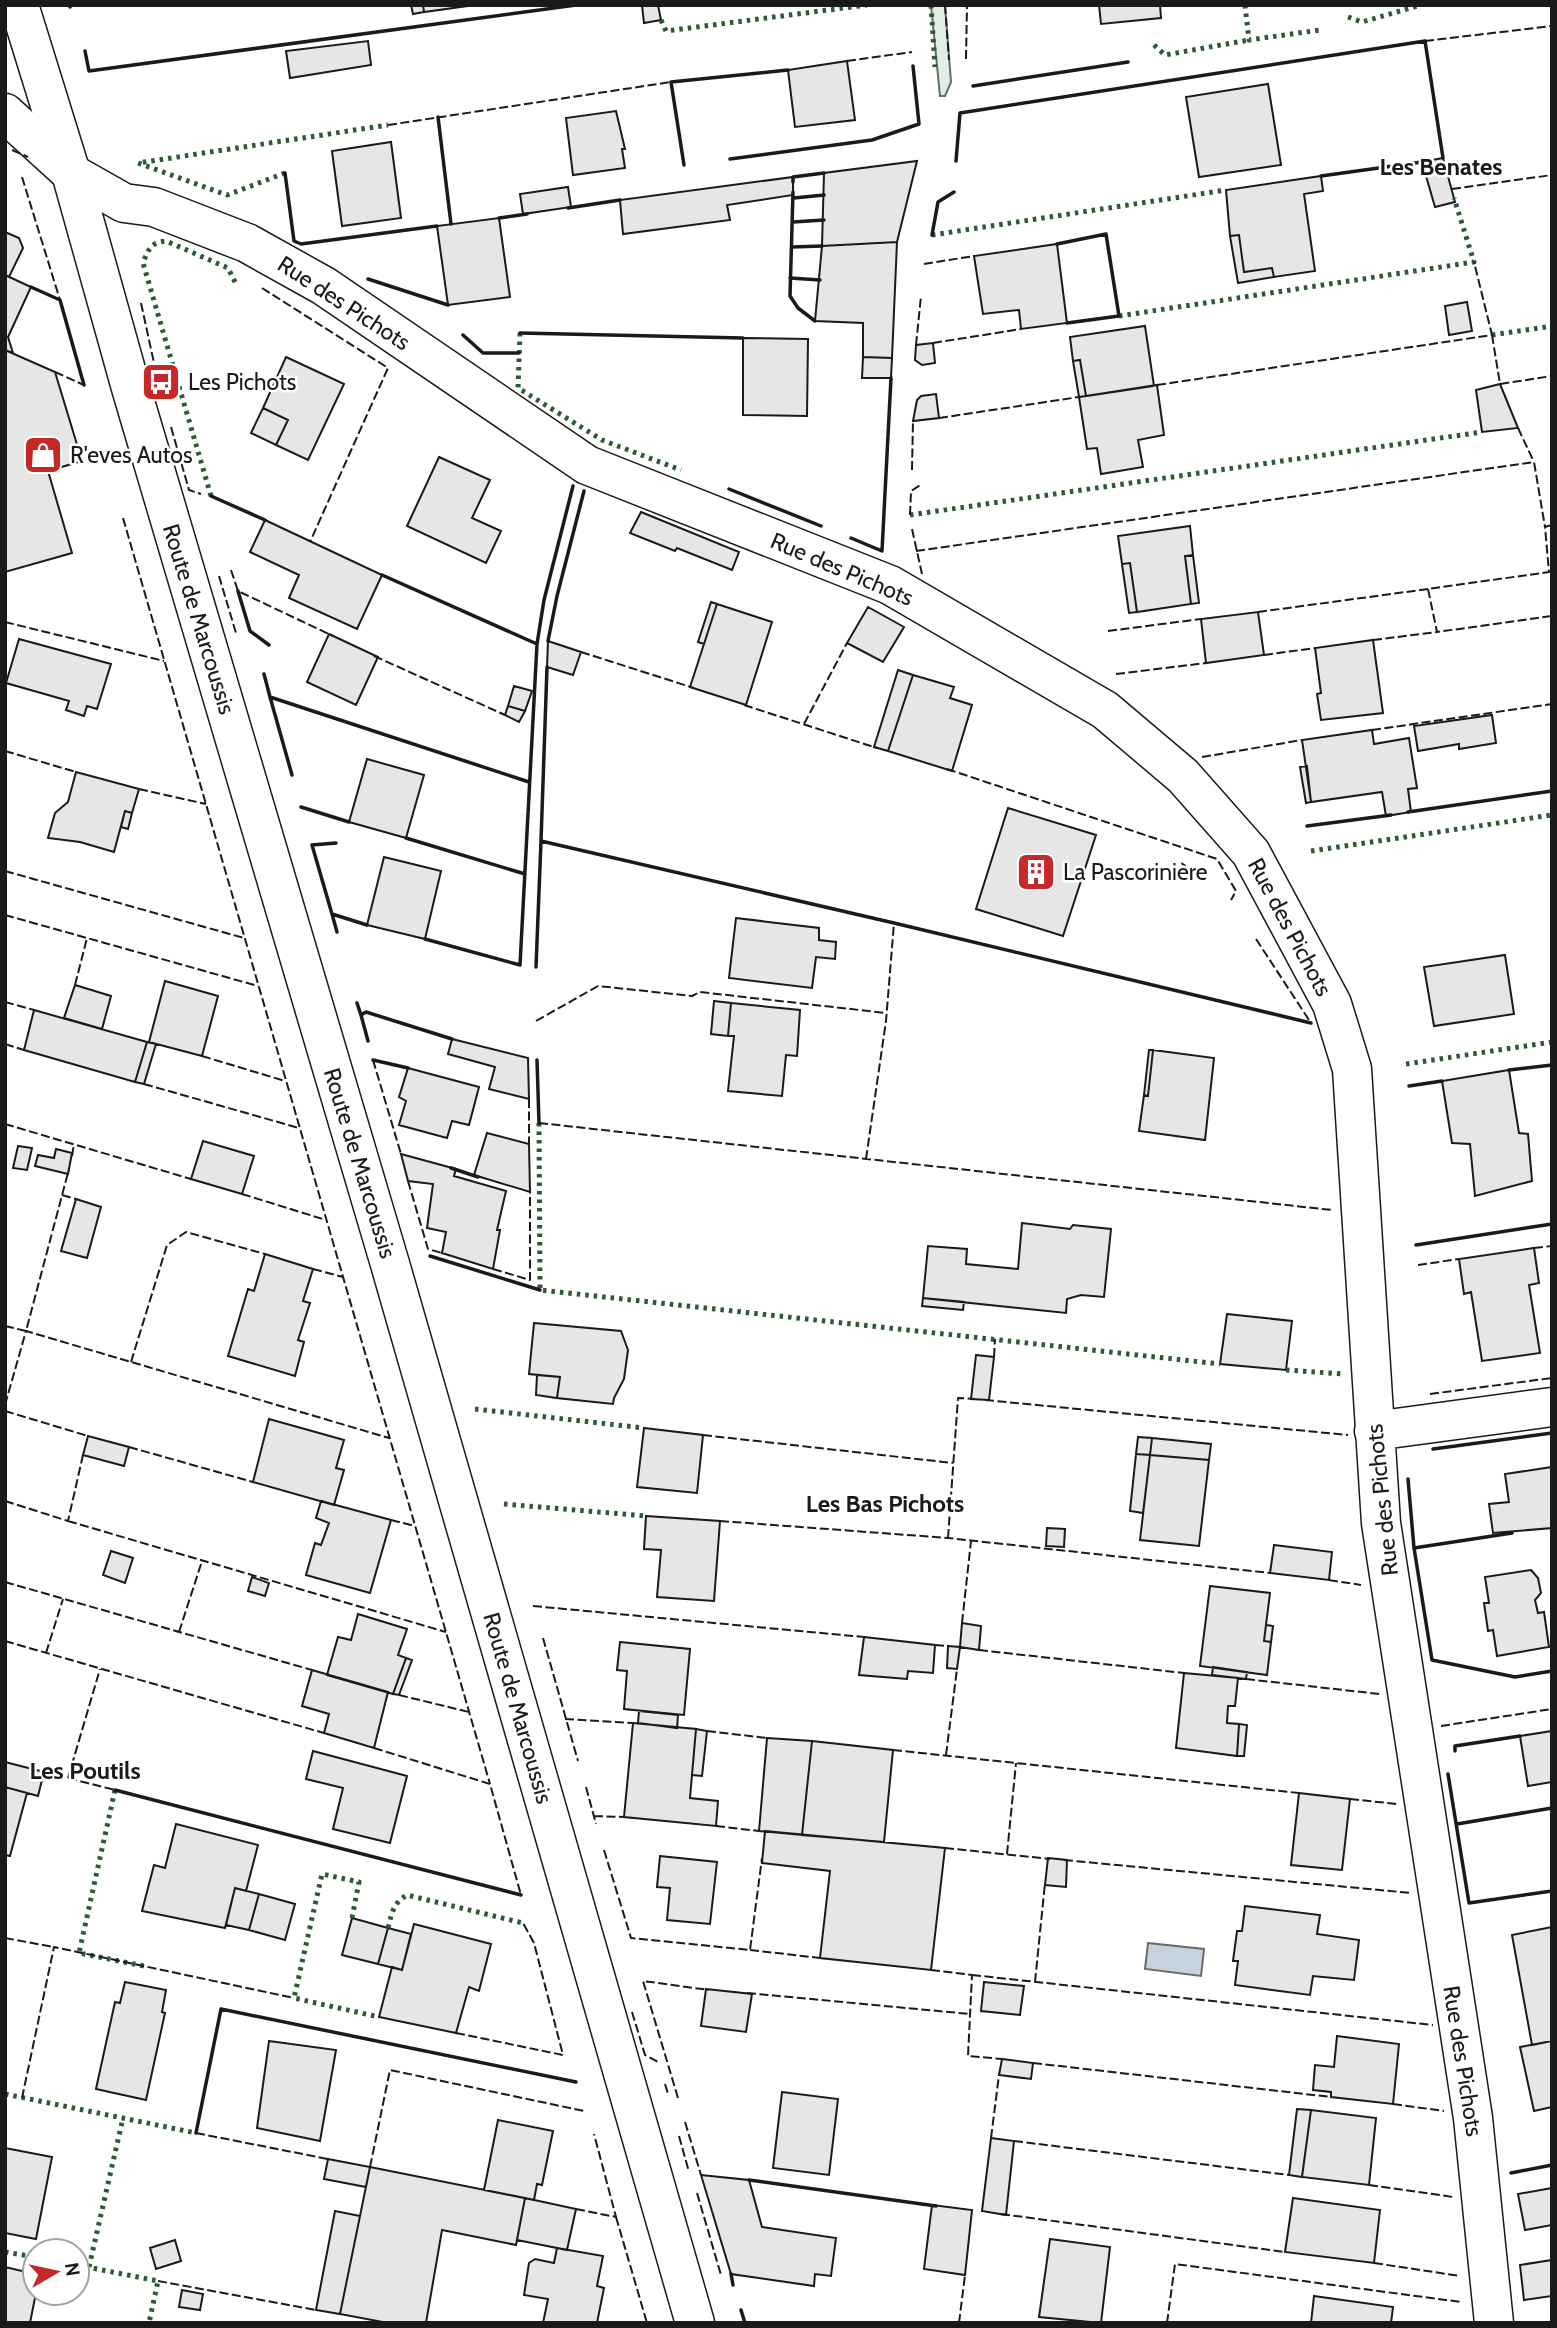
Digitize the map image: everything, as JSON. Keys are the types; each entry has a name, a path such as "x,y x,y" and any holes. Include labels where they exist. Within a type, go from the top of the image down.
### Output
{"street":[{"name":"Route de Marcoussis","path":"19,5 71,173 131,388 390,1264 695,2323"},
{"name":"Rue des Pichots","path":"5,113 71,173 124,203 154,207 247,243 324,286 587,465 890,585 1105,709 1183,776 1251,853 1332,1004 1352,1069 1381,1523 1473,2118 1494,2323"},
{"path":"1374,1431 1552,1407"}],"green space":[{"path":"931,5 945,5 951,82 945,96 940,96"}],"shaded area":[{"path":"1148,1943 1204,1949 1201,1976 1145,1969"}],"building":[{"path":"411,5 423,5 424,12 413,14"},
{"path":"423,5 475,5 424,12"},
{"path":"642,5 658,5 661,20 644,23"},
{"path":"1099,5 1160,5 1161,18 1101,24"},
{"path":"368,41 371,65 290,78 286,51"},
{"path":"847,61 855,120 795,127 788,70"},
{"path":"1268,84 1281,165 1199,177 1186,97"},
{"path":"616,111 625,149 622,149 625,168 573,175 566,118"},
{"path":"391,142 401,218 342,226 332,151"},
{"path":"1443,158 1455,202 1435,207 1422,162"},
{"path":"917,161 897,242 822,246 824,173"},
{"path":"1321,176 1323,191 1304,194 1315,271 1274,277 1272,268 1244,272 1239,235 1230,236 1226,190"},
{"path":"793,177 793,195 727,205 730,220 623,234 620,200"},
{"path":"568,187 571,207 523,214 520,194"},
{"path":"499,218 510,297 448,305 437,226"},
{"path":"5,232 19,238 23,248 9,277 5,275"},
{"path":"1239,235 1244,272 1272,268 1274,277 1238,283 1230,236"},
{"path":"897,242 892,358 863,357 863,323 815,321 822,246"},
{"path":"1057,244 1067,323 1021,329 1019,310 983,314 974,256"},
{"path":"5,275 31,287 8,337 13,353 5,350"},
{"path":"1467,302 1472,331 1449,335 1445,306"},
{"path":"1145,326 1154,386 1086,396 1080,360 1073,361 1070,337"},
{"path":"743,338 808,339 807,416 743,415"},
{"path":"933,343 935,363 922,365 915,360 916,345"},
{"name":"R'eves Autos","path":"5,350 55,372 82,461 48,471 72,553 5,572"},
{"path":"286,357 344,384 308,460 276,445 288,420 263,408"},
{"path":"863,357 892,358 891,378 862,378"},
{"path":"1080,360 1086,396 1079,397 1073,361"},
{"path":"1500,384 1518,428 1482,432 1476,390"},
{"path":"1157,385 1164,435 1138,440 1143,467 1101,474 1097,448 1087,449 1079,397"},
{"path":"936,394 939,418 913,421 917,400 921,396"},
{"path":"263,408 288,420 276,445 251,433"},
{"path":"439,457 490,480 472,518 501,531 486,563 407,526"},
{"path":"641,512 739,552 732,570 630,533"},
{"path":"265,520 382,575 357,629 289,598 299,575 250,552"},
{"path":"1190,526 1193,555 1185,556 1191,604 1137,612 1130,563 1122,564 1118,536"},
{"path":"1193,555 1199,603 1191,604 1185,556"},
{"path":"1130,563 1137,612 1129,613 1122,564"},
{"path":"711,602 717,604 704,644 698,642"},
{"path":"717,604 772,622 746,705 690,687"},
{"path":"868,607 904,627 883,662 847,643"},
{"path":"1258,612 1264,655 1206,663 1201,619"},
{"path":"329,634 378,657 356,705 307,682"},
{"path":"19,639 111,664 97,709 87,706 84,716 66,710 69,701 6,683"},
{"path":"1373,640 1383,713 1321,720 1317,694 1321,693 1315,648"},
{"path":"548,641 581,652 573,675 547,667"},
{"path":"898,670 913,675 888,751 874,747"},
{"path":"913,675 954,687 950,698 972,705 952,771 888,751"},
{"path":"514,686 532,691 525,711 508,706"},
{"path":"508,706 525,711 519,722 505,715"},
{"path":"1492,715 1496,743 1459,749 1459,744 1418,751 1414,726"},
{"path":"1372,730 1374,744 1409,738 1417,788 1408,789 1411,812 1386,816 1382,792 1311,802 1302,740"},
{"path":"367,759 424,775 406,838 349,822"},
{"path":"1307,766 1311,802 1306,803 1300,767"},
{"path":"76,772 139,789 132,813 125,811 114,852 80,842 48,838 55,813 68,802"},
{"name":"La Pascorinière","path":"1008,808 1096,835 1063,936 976,909"},
{"path":"125,811 132,813 128,829 121,827"},
{"path":"384,857 441,871 425,939 367,925"},
{"path":"736,918 819,928 819,940 836,942 835,959 816,957 812,988 729,978"},
{"path":"1505,955 1514,1014 1434,1026 1424,967"},
{"path":"165,981 218,996 202,1056 149,1042"},
{"path":"75,985 111,996 102,1029 64,1018"},
{"path":"714,1001 731,1003 728,1036 711,1034"},
{"path":"731,1003 800,1010 797,1056 786,1055 782,1096 728,1091 734,1036 728,1036"},
{"path":"34,1010 147,1042 135,1082 24,1050"},
{"path":"452,1039 528,1058 529,1099 489,1089 495,1067 448,1054"},
{"path":"147,1042 156,1044 144,1084 135,1082"},
{"path":"1149,1050 1153,1050 1148,1096 1144,1095"},
{"path":"1153,1050 1214,1058 1205,1140 1139,1131 1144,1095 1148,1096"},
{"path":"408,1068 479,1087 469,1125 452,1121 447,1138 399,1125 406,1101 399,1097"},
{"path":"1509,1070 1519,1133 1528,1134 1532,1181 1475,1196 1470,1144 1452,1143 1442,1081"},
{"path":"487,1133 529,1144 530,1192 474,1175"},
{"path":"203,1141 254,1156 242,1194 191,1179"},
{"path":"18,1146 32,1148 27,1170 13,1168"},
{"path":"56,1149 72,1153 68,1174 35,1166 38,1155 54,1158"},
{"path":"401,1154 456,1169 454,1176 506,1191 497,1230 500,1230 493,1269 442,1253 446,1232 427,1228 433,1184 408,1181"},
{"path":"76,1199 101,1207 87,1258 61,1251"},
{"path":"1022,1223 1070,1229 1073,1225 1111,1229 1104,1297 1081,1295 1067,1299 1066,1313 923,1298 928,1246 967,1249 966,1264 1018,1269"},
{"path":"1534,1248 1539,1283 1529,1285 1540,1353 1482,1361 1471,1292 1464,1294 1459,1259"},
{"path":"265,1254 313,1269 303,1301 310,1303 298,1340 304,1342 295,1376 228,1356 248,1289 254,1291"},
{"path":"923,1298 964,1302 963,1310 922,1306"},
{"path":"1227,1314 1292,1321 1286,1370 1220,1364"},
{"path":"534,1323 621,1331 628,1350 624,1379 613,1404 557,1398 560,1377 529,1374"},
{"path":"976,1355 994,1357 989,1400 971,1399"},
{"path":"537,1375 560,1377 557,1398 536,1395"},
{"path":"269,1419 344,1440 336,1468 344,1470 334,1505 253,1482"},
{"path":"644,1428 703,1435 697,1493 637,1487"},
{"path":"88,1436 129,1447 124,1466 83,1455"},
{"path":"1138,1437 1152,1438 1150,1455 1136,1454"},
{"path":"1152,1438 1211,1444 1209,1460 1150,1455"},
{"path":"1136,1454 1150,1455 1143,1513 1130,1511"},
{"path":"1150,1455 1209,1460 1199,1546 1140,1540"},
{"path":"1552,1467 1552,1528 1493,1533 1489,1504 1509,1502 1505,1474"},
{"path":"321,1501 391,1520 370,1593 306,1575 315,1543 321,1545 329,1523 316,1518"},
{"path":"646,1516 720,1521 714,1601 657,1597 661,1550 644,1549"},
{"path":"1047,1528 1065,1529 1064,1547 1046,1546"},
{"path":"1274,1545 1332,1552 1329,1580 1270,1573"},
{"path":"111,1551 133,1558 125,1583 103,1575"},
{"path":"1531,1570 1538,1578 1541,1593 1535,1600 1538,1613 1544,1612 1549,1647 1497,1656 1493,1630 1488,1631 1484,1603 1489,1603 1485,1577"},
{"path":"252,1577 269,1583 265,1596 248,1591"},
{"path":"1210,1586 1270,1593 1264,1641 1271,1642 1267,1675 1200,1666"},
{"path":"358,1614 407,1629 398,1655 406,1658 393,1694 327,1675 338,1637 351,1640"},
{"path":"962,1623 981,1626 979,1650 960,1647"},
{"path":"1266,1625 1273,1626 1271,1642 1264,1641"},
{"path":"864,1637 935,1645 933,1673 908,1671 907,1679 859,1675"},
{"path":"620,1642 690,1649 684,1715 624,1709 627,1671 617,1670"},
{"path":"948,1646 960,1647 957,1669 947,1668"},
{"path":"406,1658 412,1660 399,1695 393,1694"},
{"path":"1213,1667 1247,1672 1246,1679 1212,1675"},
{"path":"312,1670 388,1692 374,1748 324,1733 329,1714 302,1706"},
{"path":"1184,1673 1238,1678 1235,1706 1228,1706 1227,1723 1239,1724 1237,1756 1176,1748"},
{"path":"639,1711 678,1715 677,1728 638,1723"},
{"path":"633,1723 696,1729 690,1798 718,1801 716,1826 624,1817"},
{"path":"1239,1724 1247,1725 1244,1756 1237,1756"},
{"path":"696,1729 707,1731 702,1776 692,1775"},
{"path":"1552,1731 1552,1782 1528,1786 1520,1736"},
{"path":"767,1738 812,1741 802,1835 759,1831"},
{"path":"812,1741 893,1750 884,1842 802,1835"},
{"path":"313,1751 407,1776 390,1843 333,1829 343,1788 306,1779"},
{"path":"5,1762 44,1772 38,1796 5,1787"},
{"path":"5,1787 27,1793 10,1856 5,1855"},
{"path":"1299,1793 1350,1799 1342,1870 1291,1865"},
{"path":"176,1824 258,1845 246,1891 235,1888 225,1928 142,1911 154,1865 165,1868"},
{"path":"765,1831 945,1848 931,1970 820,1958 830,1871 762,1863"},
{"path":"660,1856 717,1862 710,1924 667,1920 670,1888 657,1887"},
{"path":"1048,1858 1067,1860 1066,1887 1045,1885"},
{"path":"235,1888 259,1894 249,1930 226,1925"},
{"path":"259,1894 295,1904 285,1940 249,1930"},
{"path":"1245,1906 1320,1915 1317,1934 1359,1940 1354,1980 1313,1976 1310,1995 1235,1985 1238,1961 1233,1961 1237,1931 1242,1931"},
{"path":"352,1918 388,1928 378,1964 342,1955"},
{"path":"414,1924 491,1944 479,1991 469,1987 456,2033 379,2017 392,1967 402,1970"},
{"path":"1552,1927 1552,2041 1532,2045 1512,1935"},
{"path":"388,1928 411,1934 402,1970 378,1964"},
{"path":"125,1982 166,1990 162,2012 165,2013 146,2100 96,2089 115,2002 120,2003"},
{"path":"984,1982 1024,1986 1020,2015 981,2011"},
{"path":"706,1989 752,1994 746,2032 701,2026"},
{"path":"1337,2036 1399,2044 1393,2104 1331,2097 1331,2092 1313,2090 1315,2065 1334,2067"},
{"path":"269,2041 336,2050 320,2141 257,2128"},
{"path":"1552,2041 1552,2107 1534,2111 1520,2047"},
{"path":"1002,2059 1033,2063 1031,2079 999,2075"},
{"path":"782,2092 838,2099 829,2175 773,2168"},
{"path":"1297,2109 1311,2110 1302,2177 1289,2175"},
{"path":"1311,2110 1376,2118 1369,2185 1302,2177"},
{"path":"498,2120 553,2131 542,2185 537,2184 534,2200 484,2190"},
{"path":"991,2138 1014,2141 1006,2215 982,2211"},
{"path":"5,2148 52,2157 36,2237 5,2233"},
{"path":"328,2159 370,2167 366,2187 324,2179"},
{"path":"370,2167 525,2198 516,2245 442,2230 426,2323 388,2323 340,2314"},
{"path":"701,2175 749,2180 762,2227 836,2238 831,2276 815,2274 814,2286 731,2274"},
{"path":"1552,2188 1552,2225 1525,2230 1518,2194"},
{"path":"525,2198 576,2209 567,2250 517,2240"},
{"path":"1293,2198 1380,2210 1374,2263 1285,2252"},
{"path":"932,2205 972,2210 965,2275 924,2269"},
{"path":"335,2211 360,2216 340,2314 316,2310"},
{"path":"1050,2239 1110,2247 1101,2323 1039,2317"},
{"path":"175,2240 181,2261 156,2269 150,2248"},
{"path":"557,2248 603,2256 597,2286 604,2288 597,2323 543,2323 548,2299 524,2295 529,2263 535,2259 554,2263"},
{"path":"1552,2260 1552,2296 1524,2300 1520,2265"},
{"path":"5,2267 21,2271 21,2307 33,2307 30,2323 5,2323"},
{"path":"182,2290 203,2294 200,2310 179,2307"},
{"path":"1314,2296 1393,2307 1391,2323 1311,2323"}],"hedge":[{"path":"661,20 666,31 867,5"},
{"path":"931,5 935,67"},
{"path":"1245,5 1249,40 1320,30"},
{"path":"1348,17 1362,22 1421,5"},
{"path":"1154,45 1165,55 1249,40"},
{"path":"285,173 227,195 138,163 388,125"},
{"path":"932,235 1226,190"},
{"path":"1119,316 1474,262 1454,198"},
{"path":"211,496 143,263 151,248 166,241 228,268 236,284"},
{"path":"1492,335 1552,326"},
{"path":"520,333 518,388 602,440 681,470"},
{"path":"910,515 1482,432"},
{"path":"1311,851 1552,815"},
{"path":"1406,1064 1552,1042"},
{"path":"539,1123 540,1290 1220,1364"},
{"path":"1286,1370 1343,1374"},
{"path":"475,1409 644,1428"},
{"path":"504,1504 646,1516"},
{"path":"115,1790 79,1953 144,1966"},
{"path":"352,1918 359,1882 322,1874 294,1998 379,2017"},
{"path":"388,1928 396,1905 407,1895 523,1923"},
{"path":"5,2094 196,2133"},
{"path":"91,2258 123,2118"},
{"path":"5,2252 21,2255"},
{"path":"91,2268 158,2281 149,2323"}],"fence":[{"path":"945,5 949,60"},
{"path":"966,59 967,5"},
{"path":"1425,41 1552,26"},
{"path":"847,61 912,52"},
{"path":"388,125 671,82"},
{"path":"12,150 28,157"},
{"path":"1452,189 1552,175"},
{"path":"22,177 60,300"},
{"path":"924,264 974,256"},
{"path":"1157,385 1492,335 1474,262"},
{"path":"262,288 388,368 310,542"},
{"path":"916,345 921,296"},
{"path":"141,303 154,363"},
{"path":"933,343 1021,329"},
{"path":"1492,335 1500,384 1552,376"},
{"path":"55,372 84,385"},
{"path":"939,418 1079,397"},
{"path":"912,470 913,421"},
{"path":"171,427 189,490 201,494"},
{"path":"1518,428 1534,462"},
{"path":"916,551 1534,462 1545,527"},
{"path":"910,515 911,491 922,484"},
{"path":"123,518 490,1784"},
{"path":"1552,525 1545,527 1549,572 1428,589 1437,632 1552,616"},
{"path":"912,529 922,574"},
{"path":"231,570 238,591 333,636"},
{"path":"219,576 236,633"},
{"path":"1258,612 1428,589"},
{"path":"1108,631 1201,619"},
{"path":"5,622 164,661"},
{"path":"1373,640 1437,632"},
{"path":"804,724 847,643"},
{"path":"1264,655 1315,648"},
{"path":"581,652 694,688"},
{"path":"374,656 505,715"},
{"path":"1116,674 1206,663"},
{"path":"1372,730 1552,704"},
{"path":"744,705 877,748"},
{"path":"1202,757 1302,740"},
{"path":"5,751 76,772"},
{"path":"947,769 1217,859 1236,891 1231,900"},
{"path":"139,789 206,804"},
{"path":"5,871 244,938"},
{"path":"5,915 258,986"},
{"path":"866,1159 886,1021 894,923"},
{"path":"75,985 87,938"},
{"path":"1256,939 1311,1023"},
{"path":"536,1021 598,986 692,996 700,992 886,1013"},
{"path":"5,1002 34,1010"},
{"path":"5,1044 24,1050"},
{"path":"202,1056 285,1081"},
{"path":"373,1060 401,1154"},
{"path":"144,1084 299,1128"},
{"path":"529,1099 529,1144"},
{"path":"539,1123 1332,1210"},
{"path":"5,1124 191,1179"},
{"path":"72,1156 74,1144"},
{"path":"5,1326 26,1331 69,1169"},
{"path":"408,1181 428,1249 442,1253"},
{"path":"493,1269 530,1280 530,1192"},
{"path":"242,1194 326,1220"},
{"path":"62,1195 76,1199"},
{"path":"131,1362 167,1245 186,1232 265,1254"},
{"path":"1534,1248 1552,1246"},
{"path":"1418,1265 1459,1259"},
{"path":"313,1269 343,1277"},
{"path":"5,1405 26,1331 389,1438"},
{"path":"994,1357 995,1339"},
{"path":"1430,1394 1552,1378"},
{"path":"948,1538 958,1398 975,1399"},
{"path":"985,1400 1348,1435"},
{"path":"5,1411 88,1436"},
{"path":"703,1435 953,1463"},
{"path":"129,1447 253,1482"},
{"path":"5,1501 68,1521 83,1455"},
{"path":"391,1520 415,1526"},
{"path":"68,1521 446,1632"},
{"path":"720,1521 948,1538 1270,1573"},
{"path":"962,1623 971,1541"},
{"path":"179,1632 202,1561"},
{"path":"1329,1580 1361,1585"},
{"path":"5,1582 312,1670"},
{"path":"46,1653 63,1599"},
{"path":"533,1606 864,1637"},
{"path":"543,1638 578,1761"},
{"path":"5,1641 324,1733"},
{"path":"935,1645 948,1646"},
{"path":"979,1650 1184,1673"},
{"path":"68,1778 100,1669"},
{"path":"946,1755 957,1669"},
{"path":"1246,1679 1379,1694"},
{"path":"399,1695 469,1712"},
{"path":"1441,1726 1552,1709"},
{"path":"565,1719 633,1723"},
{"path":"707,1731 767,1738"},
{"path":"374,1748 490,1784 521,1895"},
{"path":"893,1750 1299,1793"},
{"path":"1007,1854 1016,1763"},
{"path":"44,1772 115,1790"},
{"path":"586,1787 596,1824"},
{"path":"1350,1799 1397,1804"},
{"path":"594,1816 624,1817"},
{"path":"716,1826 759,1831"},
{"path":"945,1848 1050,1859"},
{"path":"604,1850 631,1938 750,1950 762,1858"},
{"path":"1064,1860 1411,1893"},
{"path":"1035,1982 1045,1883"},
{"path":"456,2033 563,2055 534,1943 523,1923"},
{"path":"5,1938 54,1947"},
{"path":"22,2098 54,1947 294,1998"},
{"path":"750,1950 820,1958"},
{"path":"931,1970 972,1975 968,2056 1002,2059"},
{"path":"972,1975 1433,2025"},
{"path":"678,2098 643,1981 709,1990"},
{"path":"747,1993 970,2014"},
{"path":"632,2012 645,2055 660,2063"},
{"path":"1033,2063 1331,2097"},
{"path":"370,2167 390,2070 584,2111"},
{"path":"991,2138 999,2075"},
{"path":"665,2084 668,2094"},
{"path":"1393,2104 1444,2111"},
{"path":"685,2122 701,2175"},
{"path":"196,2133 328,2159"},
{"path":"576,2209 616,2217 594,2134"},
{"path":"679,2136 689,2172"},
{"path":"1014,2141 1289,2175"},
{"path":"1369,2185 1453,2197"},
{"path":"697,2193 721,2275"},
{"path":"1001,2214 1285,2252"},
{"path":"616,2217 647,2323"},
{"path":"1374,2263 1460,2276"},
{"path":"1167,2323 1175,2264 1461,2302"},
{"path":"959,2323 965,2275"},
{"path":"158,2281 316,2310"}],"wall":[{"path":"85,51 89,71 576,5"},
{"path":"956,161 960,113 1425,41 1443,158"},
{"path":"973,86 1128,62"},
{"path":"730,159 872,140 919,124 913,66"},
{"path":"684,165 671,82 788,70"},
{"path":"438,117 451,224"},
{"path":"1321,176 1422,162"},
{"path":"285,173 294,241 301,244 437,226"},
{"path":"793,182 793,177 824,173"},
{"path":"793,192 790,296 798,308 815,321"},
{"path":"932,235 938,202 954,192"},
{"path":"794,198 824,195"},
{"path":"568,208 620,200"},
{"path":"499,218 527,214"},
{"path":"793,222 824,220"},
{"path":"1057,244 1106,234 1119,316 1067,323"},
{"path":"792,247 822,246"},
{"path":"790,278 820,280"},
{"path":"368,279 448,305"},
{"path":"31,287 60,300 84,385"},
{"path":"520,333 743,338"},
{"path":"463,335 483,353 519,353"},
{"path":"851,538 882,551 891,378"},
{"path":"425,939 520,965 537,644 544,600 573,486"},
{"path":"729,489 821,526"},
{"path":"548,641 584,491"},
{"path":"211,496 265,520"},
{"path":"382,575 537,644"},
{"path":"238,591 250,631 269,645"},
{"path":"547,667 541,841 1311,1023"},
{"path":"264,674 270,697"},
{"path":"292,775 270,697 529,782"},
{"path":"1408,812 1552,791"},
{"path":"301,807 349,822"},
{"path":"1307,826 1391,815"},
{"path":"406,838 525,874"},
{"path":"536,967 541,841"},
{"path":"332,914 312,845 336,843"},
{"path":"337,932 332,914 367,925"},
{"path":"357,1003 361,1015"},
{"path":"368,1041 361,1015 366,1012 452,1039"},
{"path":"373,1060 408,1068"},
{"path":"537,1060 539,1123"},
{"path":"1509,1070 1552,1065"},
{"path":"1409,1086 1442,1081"},
{"path":"451,1168 478,1177"},
{"path":"1416,1245 1552,1224"},
{"path":"430,1256 540,1290"},
{"path":"1433,1449 1552,1433"},
{"path":"1408,1479 1414,1548 1512,1533"},
{"path":"1414,1548 1432,1660 1515,1677 1552,1671"},
{"path":"1455,1751 1455,1746 1520,1736"},
{"path":"1448,1774 1469,1903 1552,1891"},
{"path":"115,1790 521,1895"},
{"path":"1457,1824 1552,1808"},
{"path":"196,2133 221,2009 576,2082"},
{"path":"1511,2173 1552,2165"},
{"path":"749,2180 936,2206"},
{"path":"731,2274 733,2285"},
{"path":"741,2310 745,2323"}],"place":[{"name":"Les Pichots","path":"161,382"},
{"name":"R'eves Autos","path":"43,455"},
{"name":"La Pascorinière","path":"1036,872"}],"district":[{"name":"Les Benates","path":"1441,166"},
{"name":"Les Bas Pichots","path":"885,1503"},
{"name":"Les Poutils","path":"85,1770"}]}
